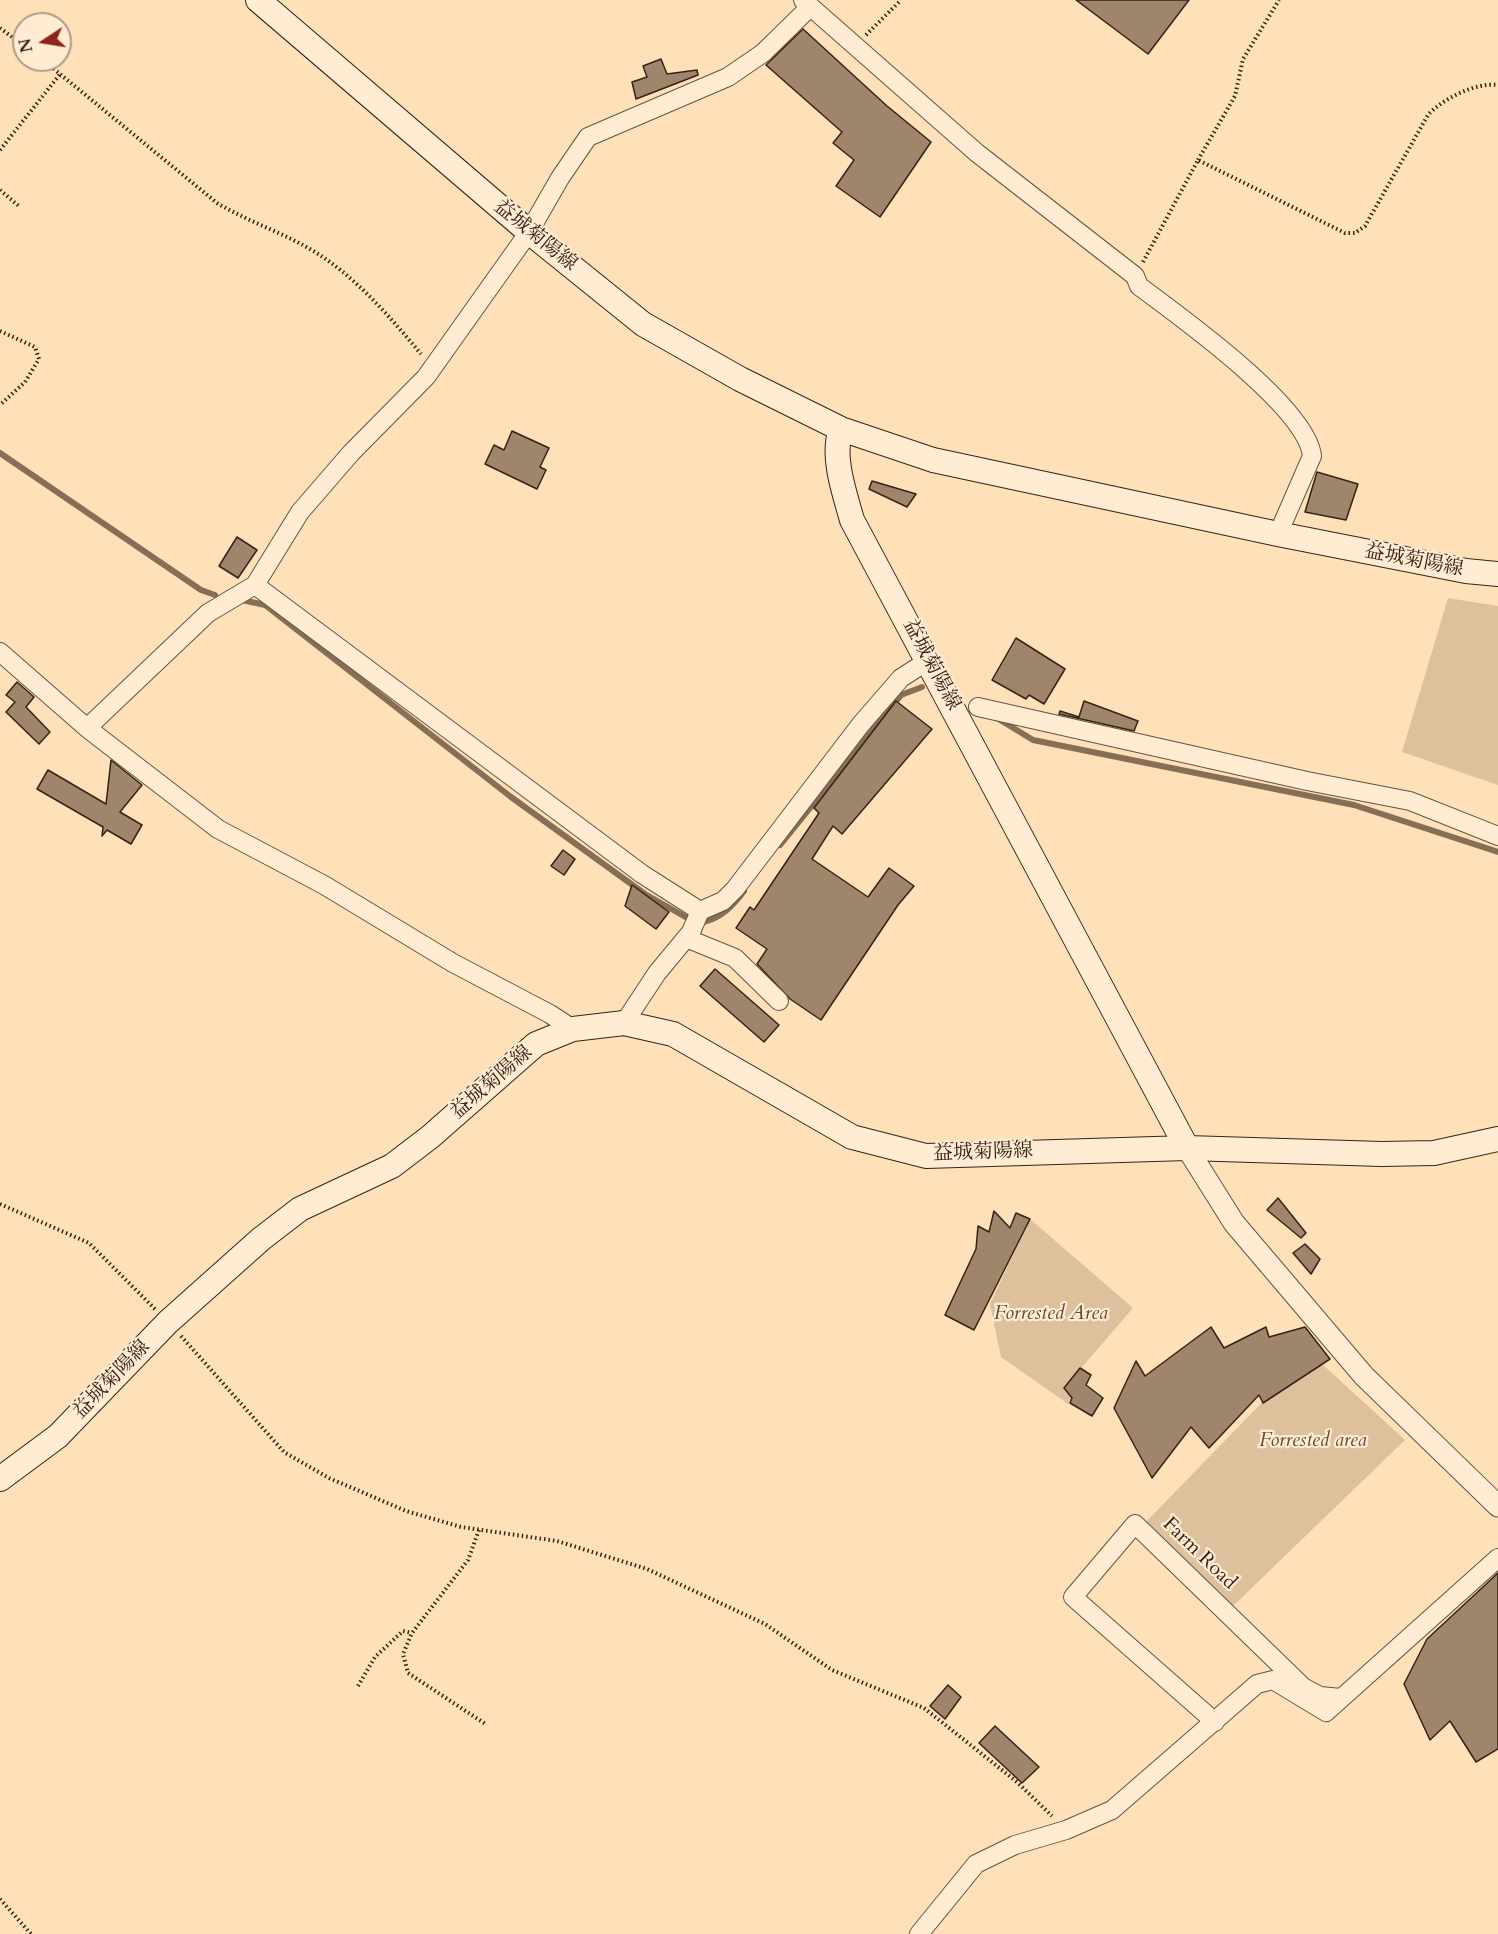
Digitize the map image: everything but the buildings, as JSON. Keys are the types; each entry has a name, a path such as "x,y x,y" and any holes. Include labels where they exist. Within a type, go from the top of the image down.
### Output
{"main road":[{"name":"益城菊陽線","path":"258,0 529,232 643,324 740,378 841,429 933,460 1278,534 1466,571 1498,574"},
{"name":"益城菊陽線","path":"841,429 838,436 841,478 852,520 929,660 1187,1148"},
{"name":"益城菊陽線","path":"0,1479 58,1436 168,1322 261,1239 300,1209 392,1166 430,1137 536,1044 573,1029 624,1023 673,1034 852,1137 926,1156 1028,1151 1187,1148 1392,1154 1434,1152 1498,1139"}],"street":[{"path":"87,728 166,650 208,613 255,585 300,512 351,453 426,377 529,232 560,178 588,137 728,77 763,53 807,3 977,153 1135,276 1139,286 1192,326 1269,392 1311,445 1312,456 1278,534"},
{"path":"255,585 642,874 700,911"},
{"path":"0,652 87,728 218,830 324,885 453,963 550,1014 573,1029"},
{"path":"624,1023 657,973 686,938 700,911 723,901 735,889 861,724 901,678 929,660"},
{"path":"978,707 1307,781 1410,801 1498,836"},
{"path":"686,938 735,958 779,1001"},
{"path":"1187,1148 1234,1223 1364,1376 1498,1506"},
{"name":"Farm Road","path":"1215,1722 1073,1597 1136,1524 1303,1687 1320,1696 1341,1698"},
{"path":"919,1934 976,1864 1015,1845 1066,1830 1112,1810 1257,1684 1273,1680 1326,1712 1498,1558"}],"path":[{"path":"855,46 901,0"},
{"path":"1135,276 1235,96 1243,59 1279,0"},
{"path":"0,150 60,73 217,203 245,220 316,252 356,284 432,367"},
{"path":"1198,160 1345,233 1355,233 1365,226 1428,115 1438,104 1448,96 1485,85 1498,85"},
{"path":"0,190 20,207"},
{"path":"0,331 35,347 39,359 25,382 0,405"},
{"path":"0,1204 88,1243 168,1322 284,1452 329,1478 406,1511 479,1530 557,1541 647,1569 765,1624 832,1670 924,1708 1017,1782 1066,1830"},
{"path":"479,1530 468,1560 412,1633 403,1654 408,1673 487,1725"},
{"path":"358,1686 375,1658 404,1631 412,1633"},
{"path":"0,1899 31,1934"}],"green space":[{"path":"1448,598 1498,606 1498,785 1402,752"},
{"name":"Forrested Area","path":"1030,1219 1133,1308 1064,1388 1072,1398 1068,1404 1001,1357 990,1304"},
{"name":"Forrested area","path":"1310,1353 1405,1440 1232,1607 1143,1525"}],"waterway":[{"path":"0,453 201,590 215,595"},
{"path":"242,600 265,605 511,797 645,894 689,919"},
{"path":"780,845 901,695 922,687"},
{"path":"997,718 1033,740 1354,805 1498,852"},
{"path":"703,922 726,911 744,891"}]}
